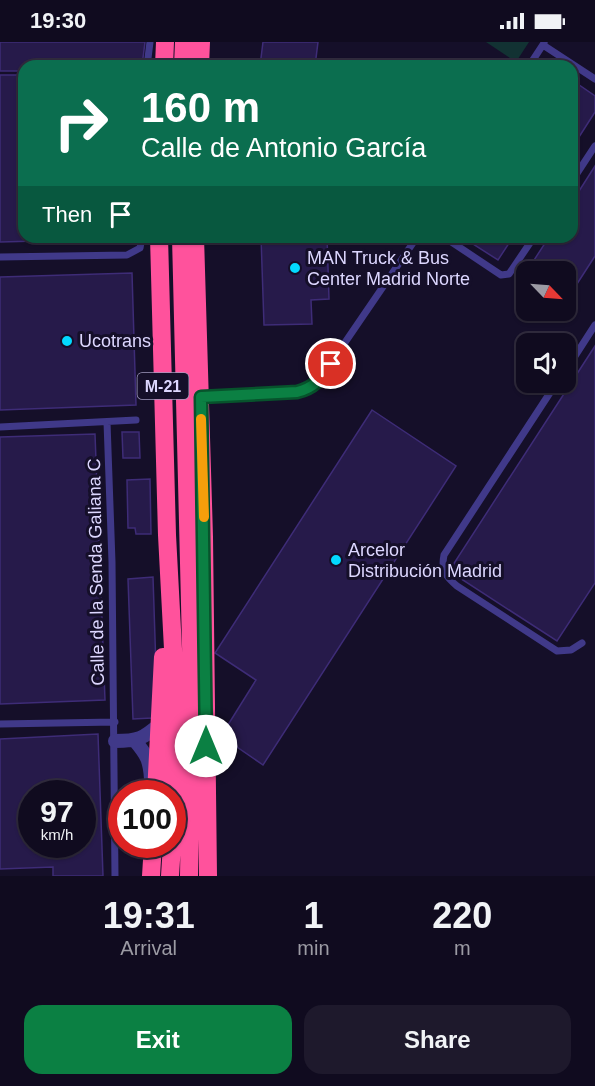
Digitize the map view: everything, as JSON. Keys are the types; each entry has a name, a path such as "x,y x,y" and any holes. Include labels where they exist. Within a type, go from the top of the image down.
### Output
{"highway":[{"path":"164,60 165,42"},
{"path":"183,60 184,42"},
{"path":"200,60 201,42"},
{"name":"M-21","path":"159,243 167,535 175,687 173,780"},
{"name":"M-21","path":"181,243 192,685 189,876"},
{"path":"195,243 207,685 208,876"},
{"path":"155,780 161,723 167,535"},
{"path":"151,876 152,858"},
{"path":"170,876 171,858"}],"street":[{"path":"115,741 135,741 149,734 161,723"},
{"path":"135,741 150,763 152,780"}],"lane":[{"path":"148,60 150,42"},
{"path":"533,60 544,43 568,60"},
{"path":"578,67 595,79"},
{"path":"578,172 595,146"},
{"path":"0,257 127,255 140,248 141,243"},
{"path":"201,397 308,390 318,382 413,243"},
{"path":"453,243 501,275 509,274 530,243"},
{"path":"576,354 595,325"},
{"path":"550,393 444,555 442,567 445,576 457,586 557,651 571,650 582,643"},
{"path":"0,427 136,420"},
{"name":"Calle de la Senda Galiana C","path":"107,422 115,722 115,876"},
{"path":"0,724 115,722"}],"green space":[{"path":"486,42 529,42 517,60 513,60"}],"building":[{"path":"0,42 145,42 143,60 18,60 18,71 0,71"},
{"path":"263,42 318,42 316,60 261,60"},
{"path":"0,75 18,75 18,242 0,242"},
{"path":"578,84 595,96 595,112 578,139"},
{"path":"595,166 595,256 576,285 576,261 533,261 545,243 578,243 578,193"},
{"name":"MAN Truck & Bus Center Madrid Norte","path":"261,243 327,243 329,299 311,300 312,324 264,325"},
{"path":"471,243 509,243 498,260"},
{"name":"Ucotrans","path":"132,273 136,405 0,410 0,277"},
{"path":"595,346 595,583 557,641 449,571 565,393 576,393 576,375"},
{"name":"Arcelor Distribución Madrid","path":"372,410 456,466 263,765 221,736 256,680 215,653"},
{"path":"122,432 139,432 140,458 123,458"},
{"path":"95,434 105,700 0,704 0,437"},
{"path":"150,479 151,534 136,534 135,528 128,528 127,480"},
{"path":"153,577 157,699 152,718 133,719 128,579"},
{"path":"98,734 103,876 53,876 53,867 0,869 0,739"}],"slow traffic":[{"path":"201,419 204,517"}],"place":[{"name":"MAN Truck & Bus Center Madrid Norte","path":"295,268"},
{"name":"Ucotrans","path":"67,341"},
{"name":"Arcelor Distribución Madrid","path":"336,560"}],"route":[{"path":"206,746 207,685 201,397 308,390 318,382 331,364"}]}
